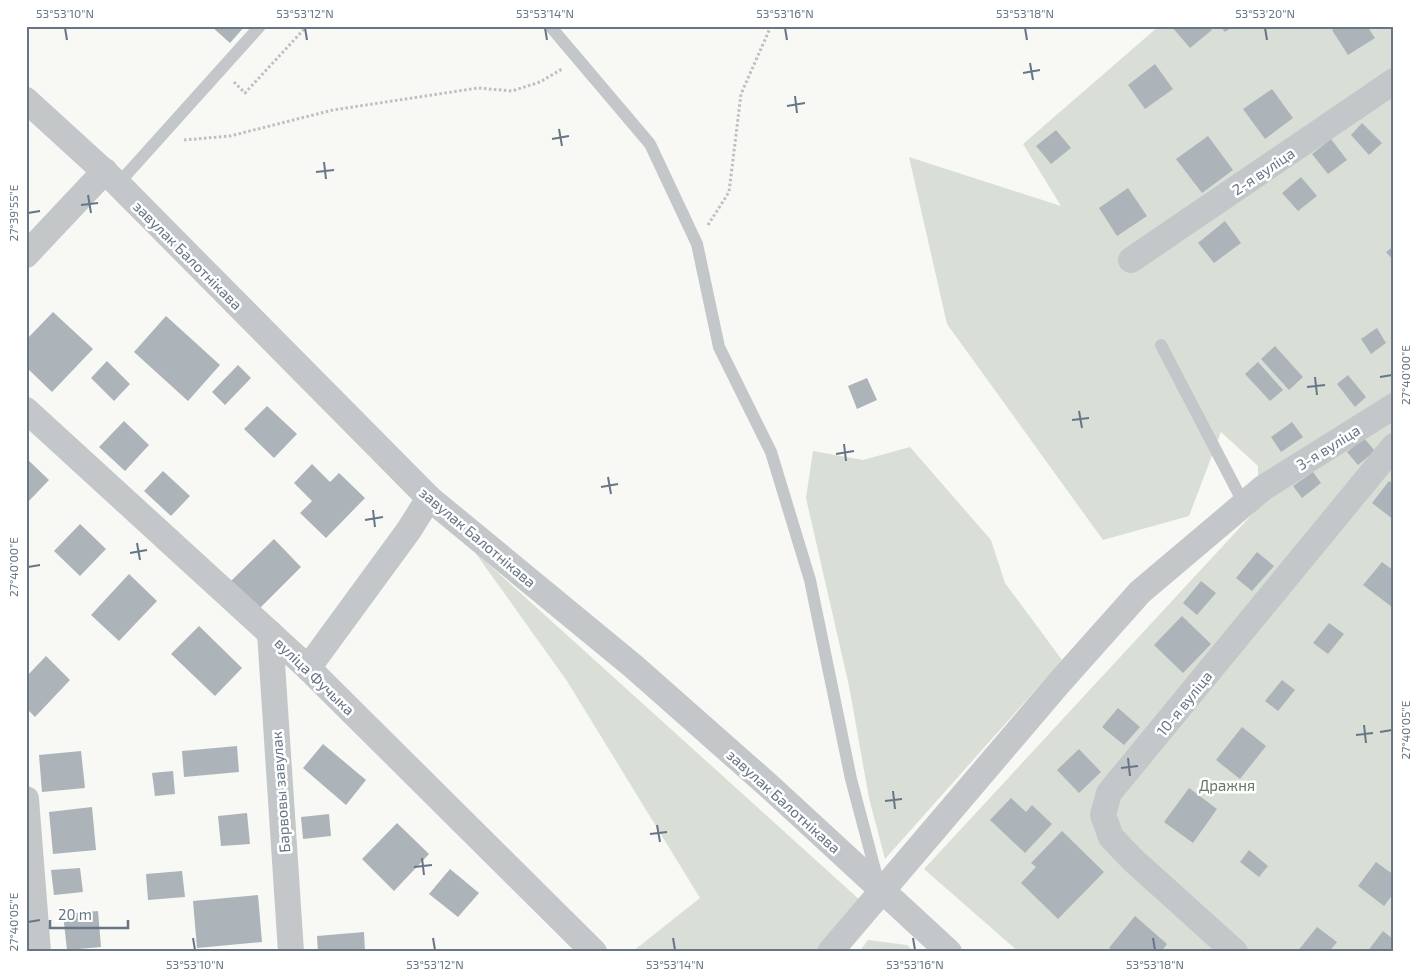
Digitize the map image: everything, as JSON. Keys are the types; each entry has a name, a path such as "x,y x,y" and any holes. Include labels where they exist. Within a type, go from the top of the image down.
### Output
{"street":[{"name":"2-я вуліца","path":"1131,260 1394,82"},
{"name":"завулак Балотнікава","path":"26,100 111,178 429,498 633,666 949,952"},
{"path":"26,255 111,178"},
{"name":"3-я вуліца","path":"830,952 1058,684 1140,592 1253,496 1394,406"},
{"name":"вуліца Фучыка","path":"26,410 308,668 594,952"},
{"name":"10-я вуліца","path":"1235,952 1133,860 1111,837 1103,815 1110,793 1394,446"},
{"path":"308,668 409,530 429,498"},
{"name":"Барвовы завулак","path":"270,633 291,952"},
{"path":"26,799 38,952"}],"lane":[{"path":"111,178 165,133 260,26"},
{"path":"550,26 650,144 697,244 719,347 771,452 810,580 851,779 881,891"},
{"path":"1160,345 1253,496"}],"path":[{"path":"222,70 245,93 307,26"},
{"path":"697,244 729,192 741,94 771,26"},
{"path":"165,133 179,140 230,136 333,110 478,88 512,91 540,82 577,58"}],"green space":[{"name":"Дражня","path":"1159,26 1394,26 1394,952 1019,952 924,869 1258,508 1258,466 1221,432 1189,516 1103,540 947,324 909,157 1061,206 1023,144"},
{"path":"910,447 991,540 1005,583 1062,660 885,859 869,798 849,686 806,498 813,451 863,460"},
{"path":"474,551 861,901 820,952 632,952 700,898 567,681"},
{"path":"868,940 907,945 914,952 859,952"}],"building":[{"path":"211,26 245,26 230,43"},
{"path":"1173,26 1209,26 1212,30 1190,48"},
{"path":"1220,26 1233,26 1225,32"},
{"path":"1338,26 1367,26 1375,38 1348,55 1332,30"},
{"path":"1155,64 1173,89 1145,109 1128,85"},
{"path":"1272,89 1293,118 1265,139 1243,109"},
{"path":"1362,123 1382,143 1369,155 1351,135"},
{"path":"1056,130 1071,148 1051,164 1036,146"},
{"path":"1208,136 1233,170 1202,193 1176,159"},
{"path":"1331,139 1347,160 1328,174 1312,154"},
{"path":"1301,177 1317,196 1298,211 1282,193"},
{"path":"1128,188 1147,216 1117,236 1099,208"},
{"path":"1225,221 1241,243 1214,263 1198,243"},
{"path":"1394,246 1394,261 1386,252"},
{"path":"53,312 93,349 52,392 26,367 26,340"},
{"path":"166,316 220,365 188,401 134,352"},
{"path":"1377,328 1386,343 1371,354 1361,339"},
{"path":"1275,346 1303,377 1289,390 1261,359"},
{"path":"107,361 130,384 114,401 91,378"},
{"path":"1258,362 1283,390 1270,401 1245,374"},
{"path":"238,365 251,378 225,405 212,392"},
{"path":"1348,375 1366,397 1355,407 1337,384"},
{"path":"867,378 877,400 857,409 848,386"},
{"path":"267,406 297,434 274,458 244,429"},
{"path":"124,421 149,445 125,471 99,447"},
{"path":"1292,422 1303,437 1281,452 1271,437"},
{"path":"1364,438 1375,451 1358,465 1347,452"},
{"path":"26,458 49,480 26,504"},
{"path":"312,464 330,482 339,473 365,498 326,538 300,513 312,501 294,483"},
{"path":"163,471 190,496 171,516 144,491"},
{"path":"1313,472 1321,483 1302,498 1293,486"},
{"path":"1389,481 1394,485 1394,520 1372,503"},
{"path":"80,524 106,549 80,576 54,551"},
{"path":"274,539 301,567 259,609 231,581"},
{"path":"1257,552 1274,566 1252,591 1236,578"},
{"path":"1382,562 1394,571 1394,605 1392,607 1363,585"},
{"path":"129,574 157,601 119,641 91,615"},
{"path":"1201,581 1216,593 1197,615 1183,603"},
{"path":"1182,616 1211,644 1183,673 1154,645"},
{"path":"1329,623 1344,634 1328,654 1313,643"},
{"path":"199,626 242,668 215,696 171,654"},
{"path":"46,656 70,680 35,717 26,708 26,677"},
{"path":"1282,680 1295,690 1278,711 1265,701"},
{"path":"1118,708 1140,727 1124,745 1102,727"},
{"path":"1242,727 1266,746 1240,779 1216,760"},
{"path":"323,744 366,780 346,805 303,768"},
{"path":"237,746 239,772 184,777 182,751"},
{"path":"1079,749 1101,772 1079,793 1057,770"},
{"path":"81,751 85,788 42,792 39,755"},
{"path":"173,771 175,794 155,796 152,773"},
{"path":"1189,788 1217,809 1193,843 1164,822"},
{"path":"1011,798 1026,812 1032,805 1052,824 1025,853 990,820"},
{"path":"92,807 96,850 53,854 49,812"},
{"path":"247,813 250,844 221,846 218,816"},
{"path":"329,814 331,836 303,839 301,817"},
{"path":"397,823 429,854 394,891 362,859"},
{"path":"1062,831 1104,872 1058,919 1021,883 1036,867 1031,863"},
{"path":"1249,850 1268,866 1259,877 1240,862"},
{"path":"1376,862 1394,875 1394,893 1384,906 1358,886"},
{"path":"80,868 83,892 54,895 51,870"},
{"path":"450,869 479,893 458,917 429,894"},
{"path":"182,871 185,897 148,900 146,874"},
{"path":"258,895 262,942 197,948 193,901"},
{"path":"98,911 101,947 67,950 63,914"},
{"path":"1135,916 1167,944 1161,952 1114,952 1109,948"},
{"path":"1317,927 1337,942 1329,952 1297,952"},
{"path":"1383,931 1394,940 1394,952 1367,952"},
{"path":"364,932 365,952 318,952 317,936"}]}
